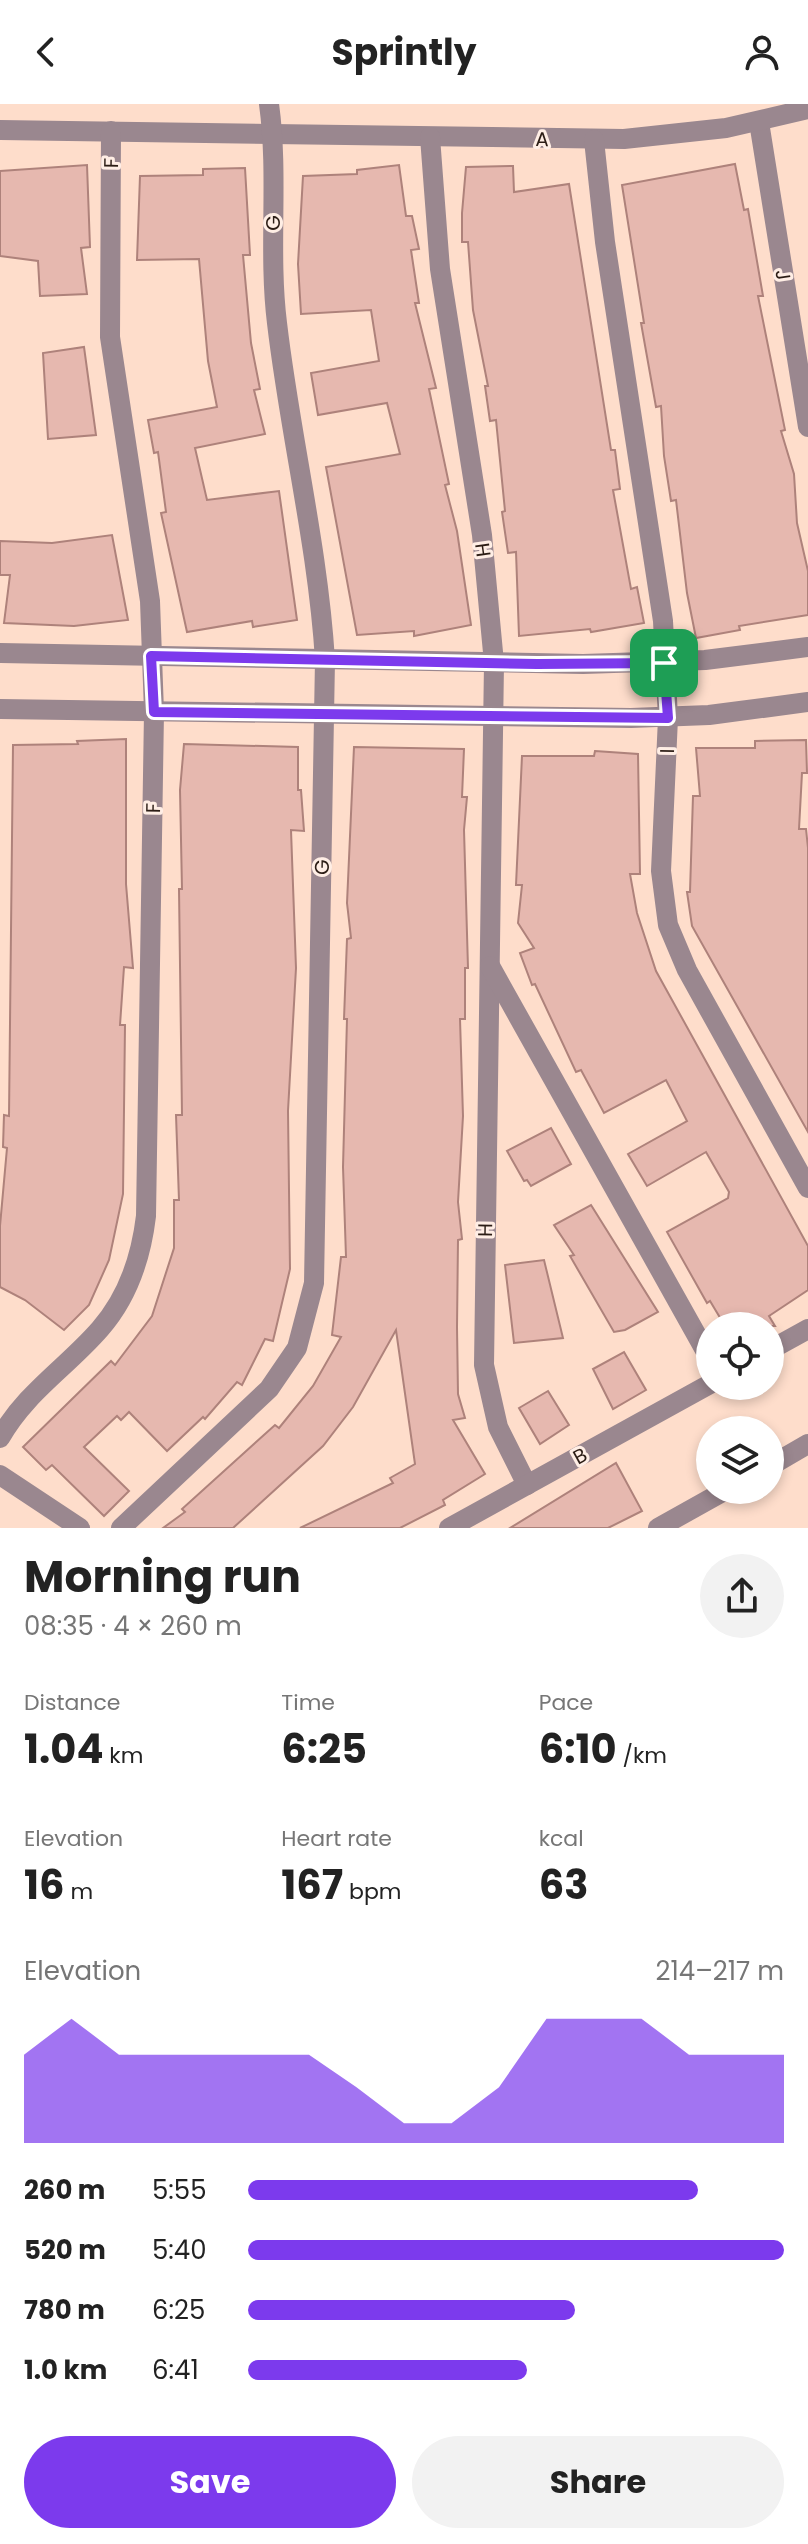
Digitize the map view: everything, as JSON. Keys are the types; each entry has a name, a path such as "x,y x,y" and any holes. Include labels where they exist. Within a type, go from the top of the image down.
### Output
{"street":[{"path":"269,104 273,134"},
{"name":"A","path":"0,130 594,140 690,134 759,122 808,109"},
{"name":"J","path":"759,122 808,427"},
{"name":"F","path":"0,1438 36,1390 108,1318 128,1285 144,1236 154,712 150,601 110,337 111,131"},
{"name":"G","path":"121,1528 269,1389 297,1348 311,1305 315,1260 325,660 321,607 277,323 272,255 273,134"},
{"name":"H","path":"430,137 440,269 482,535 494,663 484,1365 498,1427 527,1485"},
{"name":"I","path":"594,140 605,242 663,621 668,718 661,871 668,925 687,970 808,1188"},
{"path":"0,653 494,663 664,663 808,647"},
{"path":"0,709 668,718 808,702"},
{"path":"490,966 696,1334"},
{"path":"784,1342 808,1329"},
{"name":"B","path":"449,1528 696,1392"},
{"path":"784,1458 808,1444"},
{"path":"0,1475 80,1528"},
{"path":"658,1528 701,1504"}],"building":[{"path":"735,164 744,210 748,209 763,296 758,296 785,430 781,431 794,474 797,523 808,571 808,615 739,626 740,630 696,638 687,593 676,500 671,501 664,456 661,406 656,407 641,323 644,323 622,185"},
{"path":"87,165 90,247 81,248 87,294 40,296 38,261 0,256 0,171"},
{"path":"399,165 406,216 412,216 419,249 411,250 419,303 415,303 436,388 429,389 449,484 445,485 457,531 471,625 414,636 414,631 357,635 326,467 400,454 387,403 318,415 311,373 379,361 371,310 301,314 298,264 303,176 357,174 357,170"},
{"path":"513,166 514,192 569,184 611,450 615,450 620,489 613,490 631,589 637,587 644,623 591,632 590,629 519,636 516,552 508,553 496,420 490,421 485,386 488,386 473,310 468,242 462,242 466,167"},
{"path":"245,168 250,255 243,255 251,343 260,389 254,390 265,434 195,448 207,500 279,491 297,620 253,627 252,621 187,632 161,513 166,512 158,452 154,453 148,420 217,407 208,361 199,259 137,260 140,176 203,175 203,169"},
{"path":"84,347 96,435 48,439 43,353"},
{"path":"112,535 128,620 74,626 4,623 10,575 0,575 0,541 52,543"},
{"path":"126,739 126,884 133,968 124,967 120,1025 125,1025 123,1194 109,1260 89,1305 64,1330 25,1300 0,1287 0,1226 7,1148 3,1147 4,1115 9,1116 13,745 78,744 77,741"},
{"path":"806,740 807,773 802,773 799,829 806,829 808,848 808,1132 692,926 687,892 690,892 693,796 700,796 696,748 755,748 755,741"},
{"path":"184,744 298,747 298,790 301,790 304,831 291,830 296,968 288,1111 290,1269 273,1341 265,1339 242,1385 237,1382 205,1419 203,1417 167,1451 129,1412 121,1420 117,1416 84,1447 129,1491 104,1516 52,1465 46,1470 23,1447 111,1361 115,1365 152,1316 174,1248 174,1200 179,1200 176,1115 182,1115 179,889 182,889 180,790"},
{"path":"354,747 464,749 462,797 467,797 464,830 468,968 465,968 465,1019 460,1019 463,1116 458,1202 462,1239 458,1240 457,1327 458,1394 465,1418 453,1420 485,1474 443,1500 445,1505 400,1528 300,1528 393,1483 390,1478 415,1464 396,1330 353,1407 323,1446 233,1528 163,1528 185,1512 182,1509 275,1425 279,1428 313,1386 341,1337 332,1335 341,1257 346,1257 343,1167 347,1019 344,1019 347,939 351,938 347,903"},
{"path":"595,751 638,754 640,874 630,874 637,913 656,971 808,1246 808,1290 775,1312 717,1312 710,1301 707,1303 667,1232 728,1198 729,1192 706,1152 647,1186 628,1154 687,1121 666,1080 604,1113 581,1070 576,1072 535,984 532,985 520,953 534,948 518,923 522,885 516,885 522,756 594,756"},
{"path":"551,1128 571,1164 531,1186 527,1180 524,1181 507,1151"},
{"path":"591,1205 658,1312 625,1330 614,1332 570,1256 574,1255 554,1225"},
{"path":"544,1260 563,1338 514,1343 505,1265"},
{"path":"624,1352 646,1390 613,1409 593,1369"},
{"path":"548,1391 569,1425 540,1444 519,1408"},
{"path":"616,1463 642,1511 608,1528 510,1528"}],"route":[{"path":"151,656 537,664 664,663 668,718 494,717 154,712 151,656"}]}
